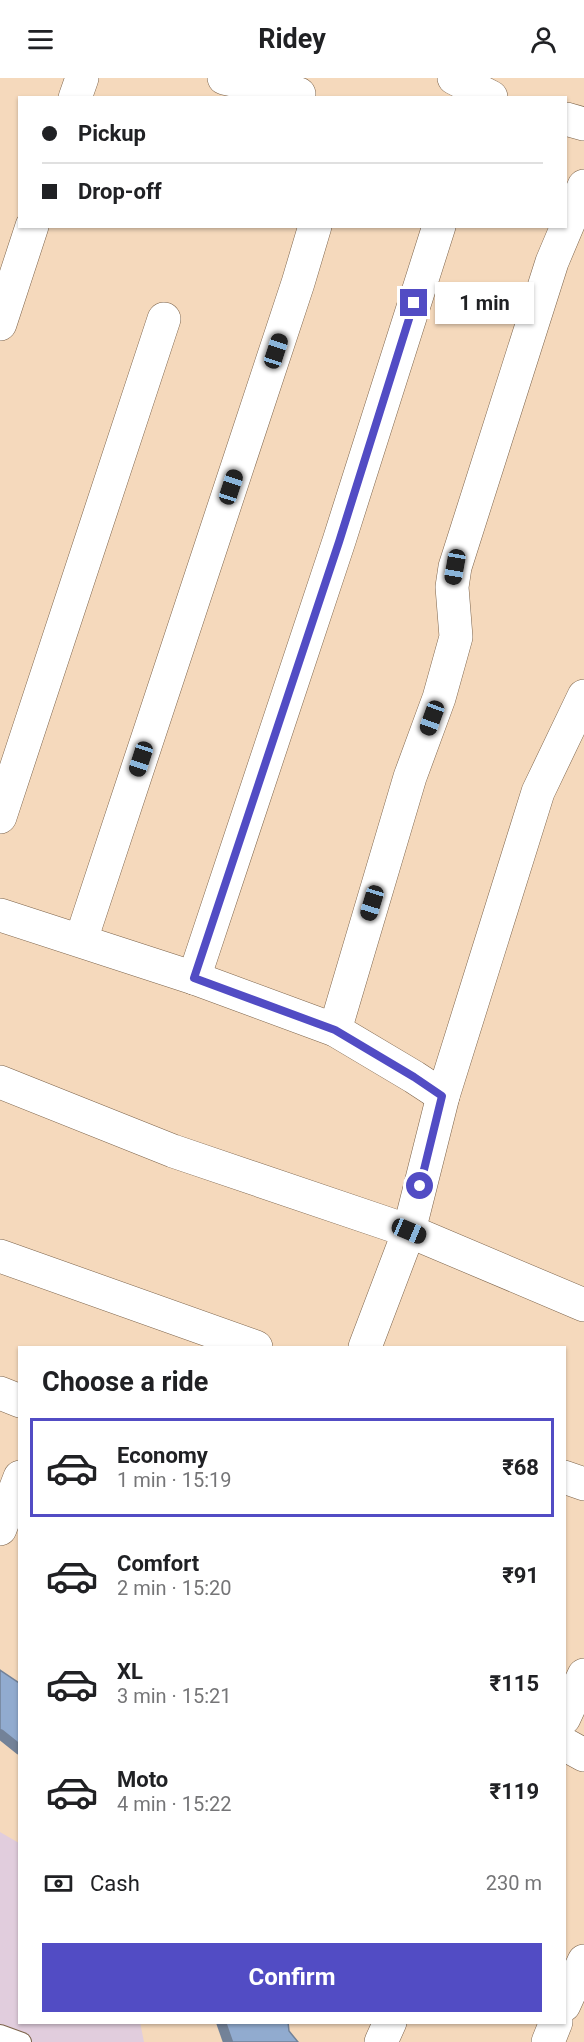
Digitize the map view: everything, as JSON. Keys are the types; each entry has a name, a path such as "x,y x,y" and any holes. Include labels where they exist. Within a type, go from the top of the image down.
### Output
{"street":[{"path":"76,96 82,78"},
{"path":"224,78 299,94"},
{"path":"454,78 490,96"},
{"path":"567,119 584,124"},
{"path":"567,226 584,186"},
{"path":"0,324 31,228"},
{"path":"81,940 314,228"},
{"path":"194,978 339,542 438,228"},
{"path":"335,1030 410,777 439,698 456,637 452,587 455,567 552,262 566,228"},
{"path":"0,817 164,319"},
{"path":"364,1346 409,1231 442,1096 538,792 584,696"},
{"path":"0,915 194,978 335,1030 442,1096"},
{"path":"0,1082 173,1151 409,1231 584,1305"},
{"path":"0,1256 253,1346"},
{"path":"0,1393 18,1400"},
{"path":"566,1478 584,1484"},
{"path":"0,1528 18,1482"},
{"path":"566,1714 584,1675"},
{"path":"566,1745 584,1755"},
{"path":"566,2000 584,1960"},
{"path":"381,2042 389,2024"},
{"path":"548,2042 555,2024"}],"lane":[{"path":"0,2034 22,2042"}],"shaded area":[{"path":"0,1832 18,1842 18,2024 140,2024 144,2042 0,2042"}],"water":[{"path":"0,1670 18,1682 18,1749 0,1734"},
{"path":"222,2024 288,2024 289,2031 298,2042 228,2042"}],"waterway":[{"path":"0,1734 18,1748"},
{"path":"222,2024 228,2042"}],"route":[{"path":"414,303 339,542 194,978 335,1030 442,1096 420,1186"}]}
